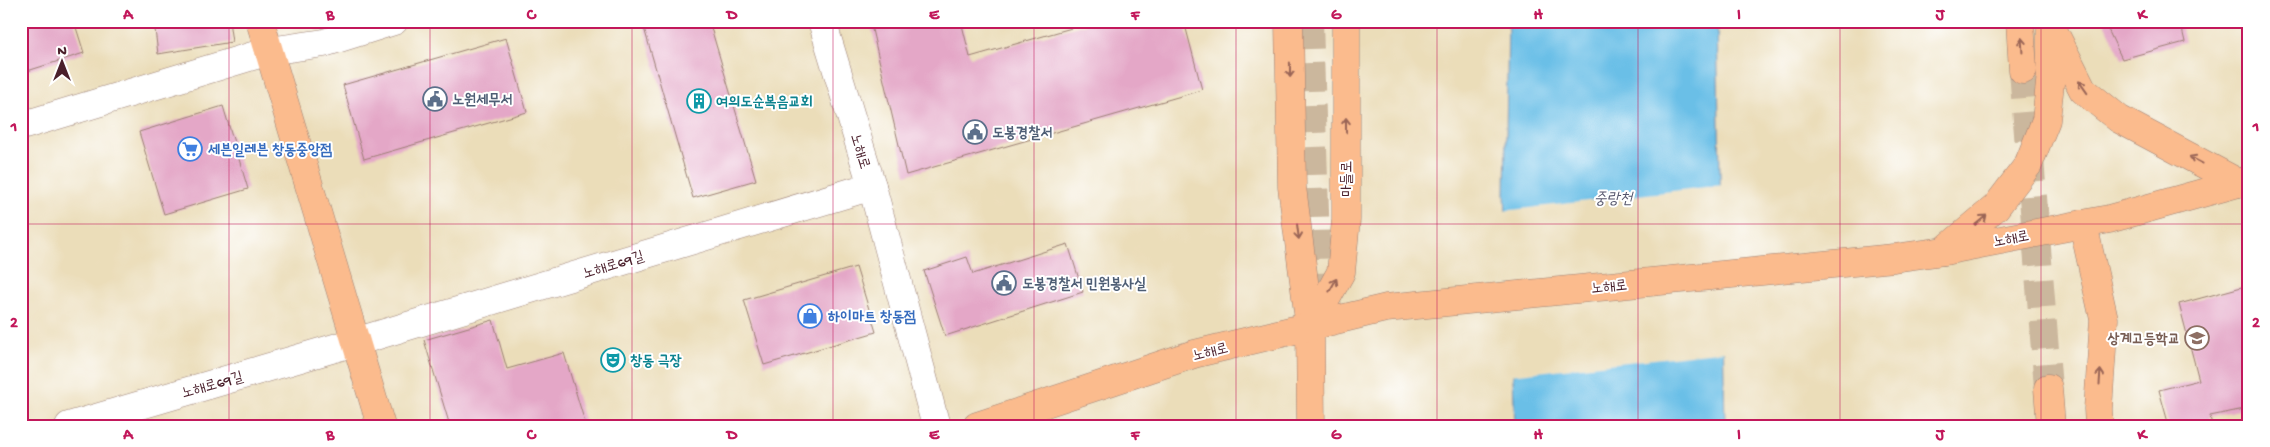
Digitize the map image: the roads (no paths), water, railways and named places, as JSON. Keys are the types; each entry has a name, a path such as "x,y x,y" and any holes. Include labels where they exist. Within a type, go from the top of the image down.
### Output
{"main road":[{"path":"260,21 381,426"},
{"name":"마들로","path":"1289,21 1292,187 1310,328 1310,426"},
{"name":"마들로","path":"1310,328 1341,272 1346,220 1346,21"},
{"path":"2020,21 2023,70"},
{"path":"2051,24 2083,90 2119,119 2244,182"},
{"path":"1944,251 1996,207 2028,165 2046,120 2051,74 2051,24"},
{"name":"노해로","path":"977,426 1194,354 1310,328 1386,308 1894,258 1944,251 2119,217 2244,182"},
{"path":"2083,224 2104,319 2098,409 2099,426"},
{"path":"2048,388 2051,426"}],"street":[{"path":"21,126 269,51 324,43 394,21"},
{"name":"노해로","path":"822,21 872,186 936,426"},
{"name":"노해로69길","path":"70,426 872,186"}],"water":[{"name":"중랑천","path":"1508,21 1717,21 1725,426 1515,426 1505,193"}],"tunnel":[{"path":"1309,21 1318,307"},
{"path":"2023,70 2048,388"}],"place":[{"name":"노원세무서","path":"435,99"},
{"name":"여의도순복음교회","path":"699,101"},
{"name":"도봉경찰서","path":"975,132"},
{"name":"세븐일레븐 창동중앙점","path":"190,149"},
{"name":"도봉경찰서 민원봉사실","path":"1004,283"},
{"name":"하이마트 창동점","path":"810,316"},
{"name":"상계고등학교","path":"2197,338"},
{"name":"창동 극장","path":"613,360"}]}
